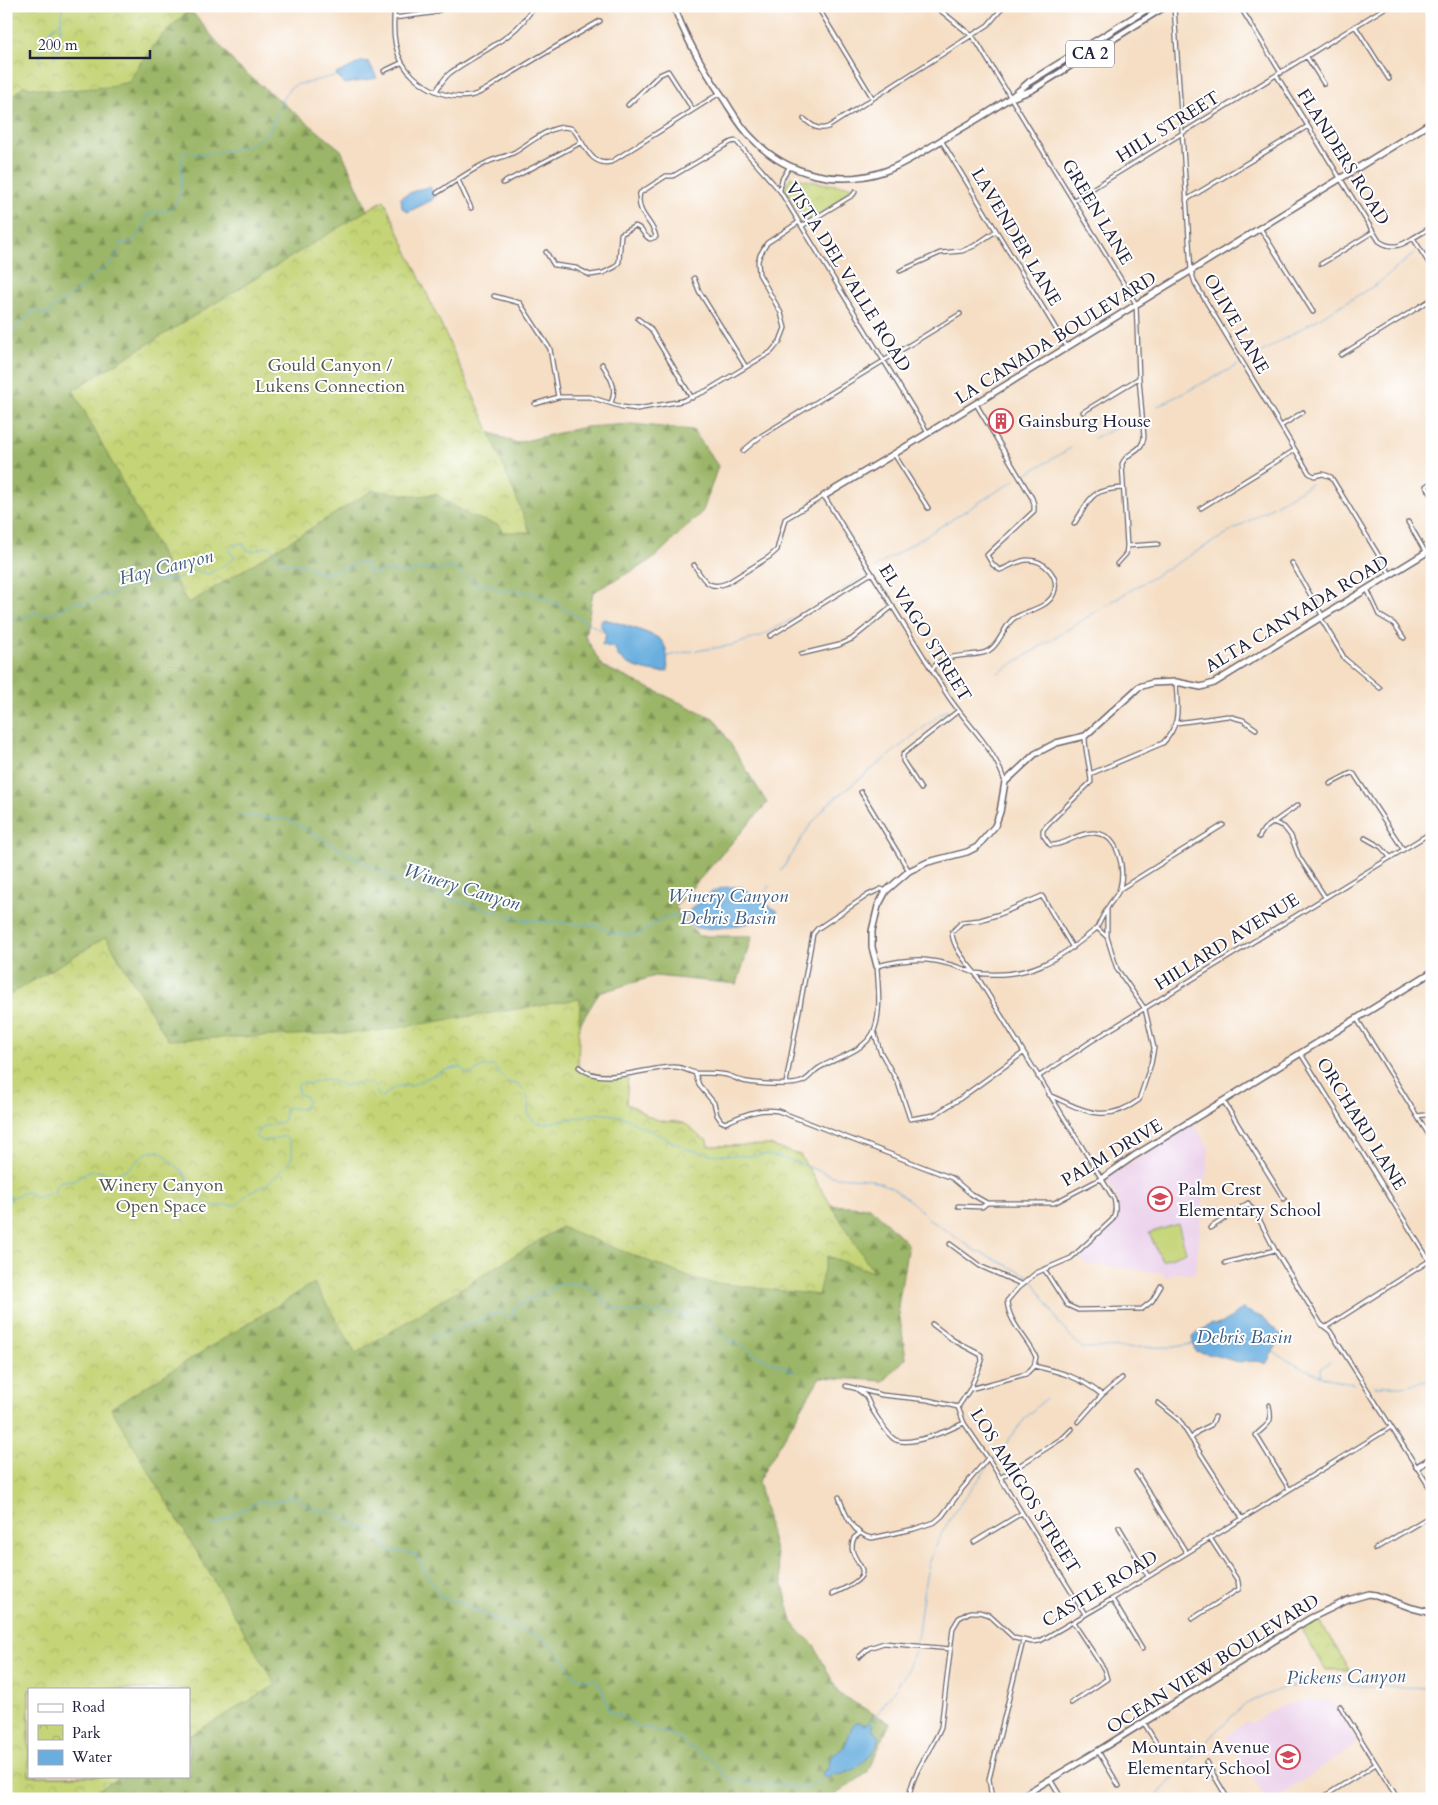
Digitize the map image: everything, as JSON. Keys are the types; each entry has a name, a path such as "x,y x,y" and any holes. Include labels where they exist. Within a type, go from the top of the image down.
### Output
{"street":[{"path":"395,6 396,52 401,63 412,76 425,86 453,97 477,94 600,21"},
{"path":"394,18 432,13 449,6"},
{"path":"436,91 450,73 505,39 528,17 534,6"},
{"path":"817,6 872,97"},
{"name":"GREEN LANE","path":"935,6 972,36 1012,98 1136,304 1144,443 1123,461 1127,546"},
{"path":"804,119 812,126 822,129 862,106 872,97 972,36 988,25 1004,6"},
{"name":"CA 2","path":"675,7 686,34 720,93 752,139 769,153 790,166 806,172 823,177 857,178 897,166 1012,98 1032,90 1166,6"},
{"name":"OLIVE LANE","path":"1174,6 1191,271 1195,282 1310,475 1323,474 1331,477 1390,574"},
{"name":"HILL STREET","path":"1074,200 1388,6"},
{"name":"CA 2","path":"1012,98 1029,82 1149,7"},
{"name":"FLANDERS ROAD","path":"1244,13 1281,73"},
{"path":"1355,26 1389,80"},
{"path":"1307,57 1324,84"},
{"path":"384,71 401,63"},
{"path":"628,105 659,75 668,71 693,110"},
{"name":"FLANDERS ROAD","path":"1276,76 1379,241 1395,247 1402,245 1432,227"},
{"path":"437,194 486,163 516,151 529,141 552,130 570,128 576,131 594,159 604,164 611,162 720,93"},
{"name":"LA CANADA BOULEVARD","path":"694,565 702,578 713,586 727,584 769,557 779,546 784,520 976,404 1432,122"},
{"path":"1186,200 1308,126"},
{"name":"LAVENDER LANE","path":"941,140 1067,347"},
{"name":"VISTA DEL VALLE ROAD","path":"546,252 554,265 576,268 590,275 603,273 615,267 620,257 621,234 635,226 642,230 646,237 650,239 656,237 644,217 639,199 640,193 666,176 674,176 731,142 736,141 780,191 928,433"},
{"path":"503,183 582,142"},
{"path":"780,191 782,179 790,166"},
{"path":"458,180 471,208"},
{"path":"802,226 855,192"},
{"path":"535,404 558,398 590,397 622,408 637,409 692,398 746,367 776,347 783,336 784,328 781,313 759,274 760,255 767,243 799,222"},
{"path":"1260,228 1312,312"},
{"path":"900,271 940,253 962,251 974,246 996,231"},
{"path":"1321,264 1373,232"},
{"path":"1414,238 1432,268"},
{"path":"694,278 699,291 746,367"},
{"path":"494,296 520,303 542,336 550,350 558,398"},
{"path":"1341,355 1432,299"},
{"path":"743,451 761,436 960,314"},
{"path":"638,319 650,328 692,398"},
{"path":"602,364 615,389 615,395 611,403"},
{"path":"1083,412 1139,378"},
{"path":"932,670 936,663 942,659 986,652 1001,639 1012,620 1048,602 1054,593 1054,579 1049,569 1038,561 1026,559 1000,570 993,565 987,555 1034,511 1034,504 976,404"},
{"path":"1281,426 1303,412"},
{"path":"1201,508 1295,450"},
{"path":"894,454 928,508"},
{"path":"1432,482 1426,486 1432,495"},
{"path":"1074,524 1095,493 1105,489 1123,488"},
{"name":"EL VAGO STREET","path":"824,496 958,711 987,745 1000,766 1004,782"},
{"path":"1408,522 1426,553"},
{"path":"1432,522 1432,527"},
{"path":"1117,564 1126,554 1127,546 1158,544"},
{"name":"ALTA CANYADA ROAD","path":"1004,782 1035,754 1056,743 1085,736 1139,687 1152,683 1176,682 1201,687 1214,683 1432,549"},
{"path":"1292,563 1345,659 1380,688"},
{"path":"770,636 872,574"},
{"path":"1367,589 1379,615 1394,624 1404,638"},
{"path":"801,654 839,645 852,638 893,606"},
{"path":"1090,774 1163,742 1171,735 1176,723 1176,682"},
{"path":"921,789 903,761 903,754 958,711"},
{"path":"1176,723 1228,716 1244,720 1256,729"},
{"path":"1085,736 1085,751 1091,782 1048,824 1043,830 1043,834 1047,842 1053,845 1058,845 1086,833 1096,833 1110,839 1121,861 1120,889"},
{"path":"1330,784 1350,773 1354,774 1402,849"},
{"path":"1004,782 1000,812 995,826 977,847 967,852 928,862 909,870 886,891 878,906 872,931 872,947 877,966 879,992 874,1031 880,1051 898,1083 910,1119 934,1115 1023,1053"},
{"path":"861,792 909,870"},
{"path":"1259,837 1264,829 1298,804"},
{"path":"1273,822 1284,827 1291,836 1299,857 1325,897"},
{"path":"877,966 892,962 923,959 939,961 974,973 1006,974 1032,969 1058,958 1097,928 1107,908 1120,889 1223,824"},
{"name":"HILLARD AVENUE","path":"1038,1077 1090,1042 1432,832"},
{"path":"1364,838 1381,847 1390,857"},
{"path":"786,1083 813,934 817,929 868,895 881,889 886,891"},
{"path":"970,1389 1026,1374 1034,1366 1036,1357 1008,1313 1007,1302 1021,1284 1036,1273 1071,1258 1114,1216 1116,1205 967,964 953,940 952,932 962,922 980,920 1000,914 1042,896 1073,948"},
{"path":"1048,1095 1089,1113 1119,1112 1139,1100 1151,1064 1154,1048 1145,1009 1117,968 1106,937 1107,908"},
{"path":"1097,928 1106,937"},
{"name":"PALM DRIVE","path":"958,1206 982,1207 987,1203 1054,1203 1101,1178 1432,972"},
{"path":"1357,1019 1432,1140"},
{"path":"579,1067 584,1072 613,1077 662,1066 680,1067 695,1073 718,1073 745,1082 801,1082 806,1080 816,1069 848,1054 870,1037 874,1031"},
{"name":"ORCHARD LANE","path":"1301,1054 1430,1260"},
{"path":"695,1073 699,1085 714,1103 721,1121 725,1123 753,1111 767,1109 778,1111 952,1178 971,1194 987,1203"},
{"path":"1224,1102 1284,1199"},
{"path":"1417,1116 1432,1114"},
{"path":"1210,1228 1248,1203 1321,1324 1326,1327 1432,1491"},
{"path":"950,1244 980,1266 1021,1284"},
{"path":"1225,1263 1275,1250"},
{"path":"1326,1327 1430,1260"},
{"path":"1044,1268 1067,1305 1078,1310 1142,1309 1152,1301 1161,1286"},
{"path":"846,1386 882,1395 928,1400 958,1407 970,1389 982,1361 981,1356 978,1352 953,1340 932,1324"},
{"path":"1034,1366 1063,1372 1088,1383 1102,1395"},
{"path":"1078,1422 1102,1395 1122,1378"},
{"path":"858,1390 866,1396 872,1410 892,1438 900,1442 942,1433 964,1423"},
{"path":"1158,1403 1179,1420 1242,1518"},
{"path":"1269,1405 1272,1418 1269,1424 1256,1436 1289,1489"},
{"name":"LOS AMIGOS STREET","path":"958,1407 964,1423 988,1458 1085,1614"},
{"path":"1191,1439 1197,1432 1211,1424 1215,1417"},
{"name":"CASTLE ROAD","path":"1023,1641 1040,1641 1073,1622 1391,1427"},
{"path":"1000,1478 1064,1438 1072,1429"},
{"path":"839,1498 842,1508 859,1534 872,1538 914,1529 935,1522 942,1516 973,1474 988,1458"},
{"path":"1416,1467 1432,1458"},
{"path":"1136,1472 1186,1552"},
{"path":"974,1542 1022,1513"},
{"path":"1374,1549 1432,1516"},
{"path":"1119,1527 1148,1576"},
{"path":"832,1594 850,1587 862,1575 860,1564 852,1548 854,1538 859,1534"},
{"path":"1192,1619 1239,1589 1238,1581 1210,1538"},
{"name":"OCEAN VIEW BOULEVARD","path":"1017,1799 1098,1751 1298,1626 1348,1600 1369,1594 1376,1595 1432,1613"},
{"path":"1112,1599 1142,1649"},
{"path":"909,1799 912,1780 935,1742 941,1727 952,1628 959,1618 970,1612 979,1612 989,1615 1014,1638 1023,1641 989,1778 992,1799"},
{"path":"1071,1703 1107,1679 1104,1669 1073,1622"},
{"path":"859,1657 874,1646 890,1643 951,1649"},
{"path":"1340,1706 1398,1799"},
{"path":"1144,1722 1157,1744"},
{"path":"1098,1751 1119,1786"},
{"path":"1206,1762 1228,1799"},
{"path":"1320,1799 1376,1764"},
{"path":"1050,1780 1062,1799"}],"shaded area":[{"name":"Palm Crest Elementary School","path":"1194,1124 1209,1148 1195,1274 1174,1273 1165,1278 1163,1273 1086,1264 1080,1259 1115,1221 1118,1214 1119,1203 1108,1181 1111,1175"},
{"name":"Mountain Avenue Elementary School","path":"1306,1700 1331,1701 1358,1743 1275,1799 1267,1799 1226,1736 1247,1721 1250,1724 1268,1712 1287,1704"}],"green space":[{"path":"6,6 187,6 237,66 341,150 460,420 516,443 585,427 631,424 693,430 718,466 703,511 652,560 593,592 585,636 602,666 715,719 767,803 675,907 698,936 752,936 737,984 655,976 599,993 552,1070 684,1199 870,1207 908,1244 898,1306 906,1358 884,1381 820,1377 758,1481 792,1622 814,1645 839,1694 890,1723 867,1773 829,1799 6,1799"},
{"path":"6,6 190,6 189,10 161,36 129,82 107,87 57,91 23,86 6,104"},
{"path":"791,177 851,187 823,212 804,219 786,191 786,183"},
{"name":"Gould Canyon / Lukens Connection","path":"384,200 485,421 530,532 503,532 498,525 470,516 436,494 417,496 373,490 188,604 73,390"},
{"name":"Winery Canyon Open Space","path":"106,937 168,1040 370,1032 580,999 578,1067 595,1075 616,1078 628,1077 626,1104 654,1119 685,1124 707,1140 708,1146 769,1145 800,1155 873,1272 827,1256 818,1295 699,1281 561,1227 356,1353 314,1283 111,1408 276,1685 190,1735 190,1688 28,1688 28,1778 118,1778 84,1799 6,1799 6,997"},
{"path":"1178,1224 1186,1252 1162,1261 1149,1233"},
{"path":"1319,1620 1350,1670 1326,1670 1302,1631"}],"sand":[{"path":"1136,19 1139,21 1047,78 1045,75"}],"water":[{"path":"363,61 369,62 377,78 344,84 336,74"},
{"path":"430,187 435,196 432,200 408,212 402,208 401,197 419,189"},
{"path":"604,619 643,631 661,640 666,650 668,671 657,672 636,667 620,658 615,648 602,645 606,635 599,623"},
{"name":"Winery Canyon Debris Basin","path":"727,887 742,887 757,899 778,911 772,917 746,924 709,929 694,927 689,921 687,913 700,900 716,890"},
{"name":"Debris Basin","path":"1243,1309 1263,1318 1282,1336 1266,1364 1258,1361 1235,1361 1195,1351 1193,1336 1211,1324 1216,1325 1224,1322"},
{"path":"856,1722 865,1725 867,1722 873,1726 871,1729 879,1735 879,1741 875,1749 870,1756 855,1768 840,1774 833,1774 826,1779 822,1773 829,1768 832,1756 845,1745"}],"waterway":[{"path":"54,59 60,45 62,6"},
{"path":"39,62 43,42 50,31 60,22"},
{"path":"6,338 35,310 47,315 54,307 108,266 116,257 122,242 130,243 141,233 148,214 168,210 173,206 180,193 182,155 186,151 197,154 226,151 261,139 269,130 289,89 297,85 337,76"},
{"path":"1250,359 1377,284 1415,253"},
{"path":"1158,406 1238,365"},
{"path":"1094,438 1133,420"},
{"path":"1028,473 1071,448"},
{"path":"874,568 1015,480"},
{"path":"998,673 1121,596 1311,484"},
{"name":"Hay Canyon","path":"6,615 20,618 27,617 33,612 39,614 50,613 76,601 84,603 104,594 114,594 122,587 148,581 180,578 195,570 208,574 231,561 235,556 229,550 235,544 243,543 247,550 253,551 270,546 283,563 306,565 322,574 362,562 366,564 367,571 373,574 385,570 406,573 424,568 435,570 452,567 478,585 488,584 500,591 518,590 548,599 605,633"},
{"path":"840,591 868,573"},
{"path":"696,651 733,645 761,636 807,611"},
{"path":"667,656 693,651"},
{"path":"781,871 809,827 828,804 947,709"},
{"name":"Winery Canyon","path":"237,815 289,820 402,884 523,920 596,925 614,934 638,935 664,917 687,913"},
{"path":"760,901 770,886"},
{"path":"6,1206 13,1198 23,1193 27,1192 37,1197 54,1193 56,1185 61,1181 74,1180 87,1172 99,1171 113,1175 129,1168 145,1154 152,1151 160,1151 185,1174 193,1194 198,1198 211,1206 237,1205 250,1191 264,1186 289,1162 292,1147 284,1136 266,1141 256,1137 257,1132 265,1126 282,1122 286,1107 302,1109 308,1102 305,1096 298,1094 298,1085 303,1082 309,1084 326,1079 344,1086 361,1082 373,1084 378,1095 382,1097 395,1087 412,1085 445,1070 461,1067 466,1074 470,1075 482,1067 493,1066 508,1083 518,1084 526,1093 529,1101 528,1115 535,1122 544,1124 598,1113 621,1116 687,1149 707,1154 769,1155 796,1162 835,1177 870,1179 890,1187 913,1203 929,1219 973,1249 1029,1276"},
{"path":"6,1196 12,1197"},
{"path":"1032,1279 1061,1326 1082,1348 1175,1347 1193,1344"},
{"path":"429,1340 435,1335 443,1335 495,1314 502,1312 509,1317 513,1315 513,1308 560,1284 582,1283 598,1292 610,1306 630,1313 644,1310 652,1314 663,1311 668,1315 672,1312 677,1314 696,1313 724,1334 732,1343 744,1346 753,1354 794,1371"},
{"path":"1273,1352 1300,1367 1324,1377 1354,1384"},
{"path":"1321,1375 1321,1368 1330,1362"},
{"path":"1375,1386 1402,1386 1432,1380"},
{"path":"994,1459 1027,1416 1046,1398"},
{"path":"917,1640 924,1586 932,1554 945,1527 988,1467"},
{"path":"213,1526 259,1501 273,1503 293,1495 310,1508 333,1512 354,1524 379,1532 387,1550 415,1554 441,1598 460,1602 499,1622 543,1638 567,1663 571,1673 582,1679 596,1680 602,1689 610,1712 623,1717 632,1724 680,1737 688,1747 698,1750 703,1756 711,1759 724,1775 730,1779 753,1784 778,1784 806,1789 824,1776"},
{"path":"870,1724 906,1673 915,1650"},
{"name":"Pickens Canyon","path":"1154,1799 1218,1729 1246,1704 1285,1687 1331,1685 1432,1688"}],"place":[{"name":"Gainsburg House","path":"1001,421"},
{"name":"Palm Crest Elementary School","path":"1160,1199"},
{"name":"Mountain Avenue Elementary School","path":"1288,1757"}]}
